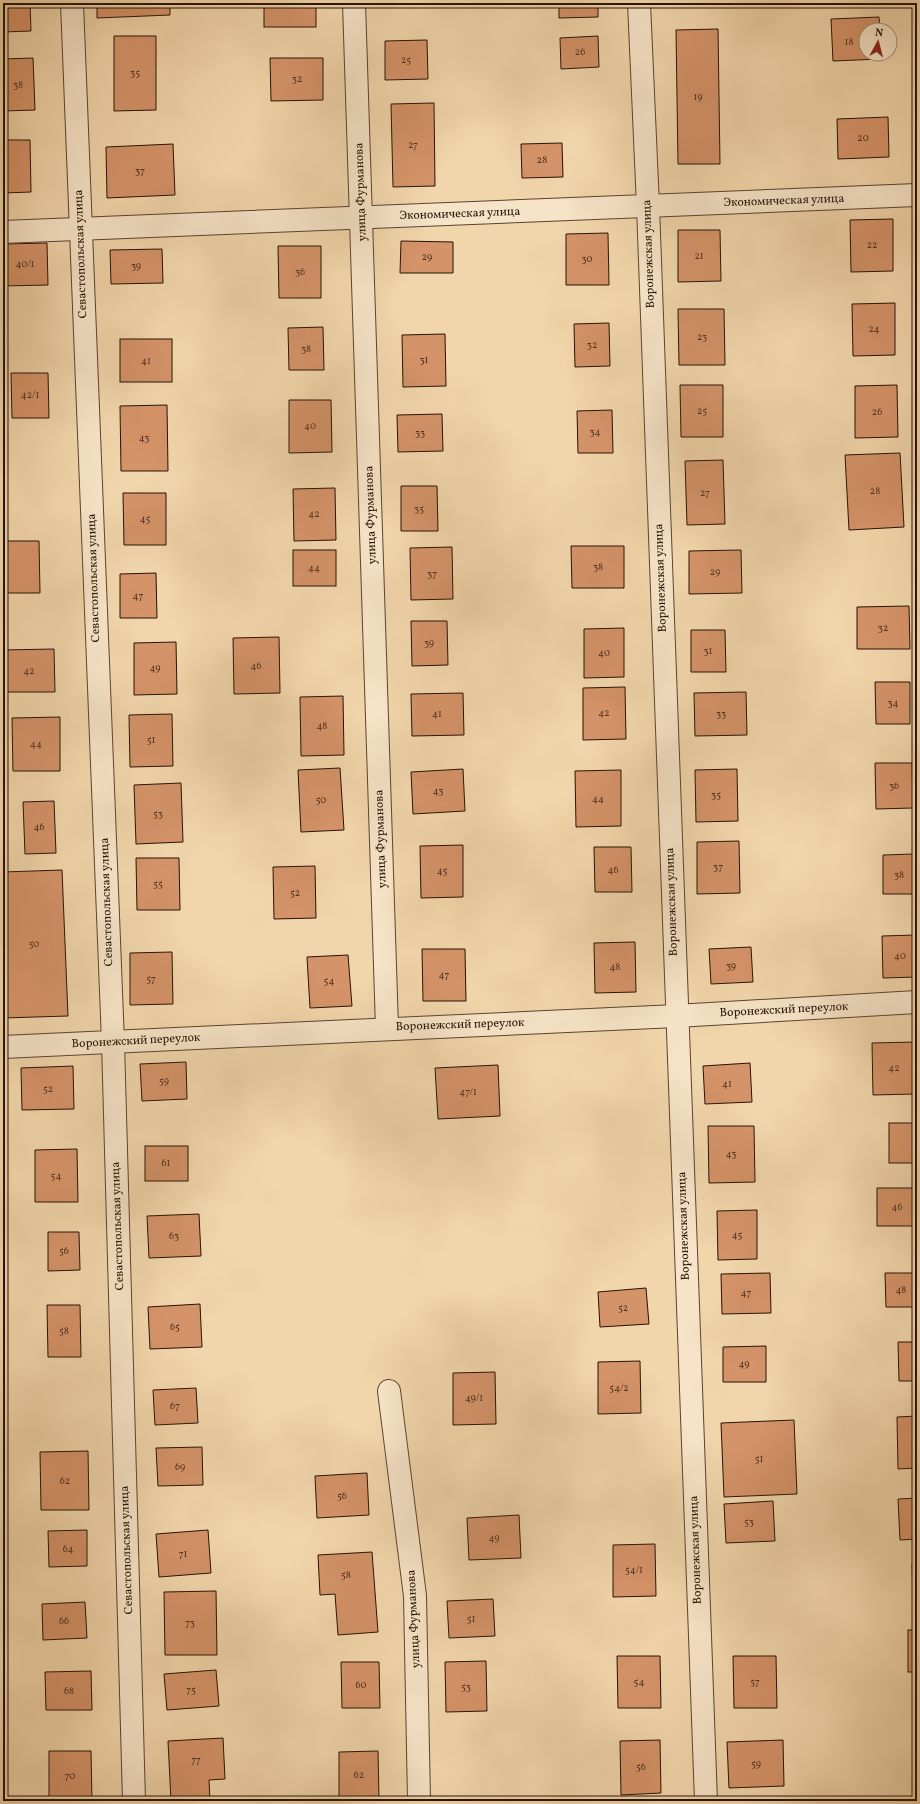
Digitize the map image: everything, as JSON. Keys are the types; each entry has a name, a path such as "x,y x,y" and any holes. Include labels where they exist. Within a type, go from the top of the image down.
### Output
{"street":[{"name":"Севастопольская улица","path":"72,3 113,1042 134,1801"},
{"name":"улица Фурманова","path":"354,3 387,1028"},
{"name":"Воронежская улица","path":"639,3 648,206 676,1016 706,1801"},
{"name":"Экономическая улица","path":"3,232 917,195"},
{"name":"Воронежский переулок","path":"3,1047 387,1028 676,1016 917,1002"},
{"name":"улица Фурманова","path":"389,1391 415,1596 419,1801"}],"building":[{"path":"3,3 30,3 31,31 3,32"},
{"path":"97,3 170,3 170,15 97,18"},
{"path":"264,3 316,3 316,27 264,27"},
{"path":"559,3 598,3 598,17 559,18"},
{"path":"879,17 879,22 858,22 858,60 833,61 831,19"},
{"path":"718,29 720,164 678,164 676,30"},
{"path":"114,36 156,36 156,110 114,111"},
{"path":"598,36 599,67 561,69 560,38"},
{"path":"427,40 428,79 385,80 385,41"},
{"path":"33,58 35,110 3,111 3,59"},
{"path":"270,58 323,58 323,100 271,101"},
{"path":"434,103 435,186 393,187 391,104"},
{"path":"888,117 889,157 838,159 837,119"},
{"path":"3,140 30,140 31,192 3,193"},
{"path":"562,143 563,177 522,178 521,144"},
{"path":"173,144 175,195 107,198 106,147"},
{"path":"893,219 893,271 851,272 850,220"},
{"path":"678,230 720,230 721,281 678,282"},
{"path":"608,233 609,285 566,285 566,234"},
{"path":"401,241 453,242 453,273 400,273"},
{"path":"47,243 48,285 3,286 3,244"},
{"path":"278,246 321,246 321,298 279,298"},
{"path":"162,249 163,283 111,284 110,250"},
{"path":"895,303 895,355 853,356 852,304"},
{"path":"678,309 724,309 725,365 679,365"},
{"path":"609,323 610,366 575,367 574,324"},
{"path":"323,327 324,370 289,370 288,328"},
{"path":"445,334 446,386 403,387 402,335"},
{"path":"120,339 172,339 172,382 120,382"},
{"path":"11,373 48,373 49,418 12,418"},
{"path":"680,385 723,385 723,437 681,437"},
{"path":"897,385 898,437 855,438 855,386"},
{"path":"289,400 331,400 332,452 289,453"},
{"path":"167,405 168,471 121,471 120,406"},
{"path":"612,410 613,453 578,453 577,411"},
{"path":"442,414 443,451 398,452 397,415"},
{"path":"900,453 904,527 849,530 845,455"},
{"path":"723,460 725,524 687,525 685,461"},
{"path":"401,486 437,486 438,531 401,531"},
{"path":"335,488 336,540 294,541 293,489"},
{"path":"123,493 166,493 166,545 124,545"},
{"path":"3,541 39,541 40,593 3,593"},
{"path":"571,546 624,546 624,588 572,588"},
{"path":"452,547 453,599 411,600 410,548"},
{"path":"293,550 336,550 336,586 293,586"},
{"path":"741,550 742,593 689,594 689,551"},
{"path":"156,573 157,618 120,618 120,574"},
{"path":"909,606 910,649 857,649 857,607"},
{"path":"411,621 447,621 448,665 412,666"},
{"path":"624,628 624,677 584,678 584,629"},
{"path":"691,630 725,630 726,672 691,672"},
{"path":"279,637 280,693 234,694 233,638"},
{"path":"176,642 177,694 134,695 134,643"},
{"path":"54,649 55,692 3,692 3,650"},
{"path":"875,682 910,682 910,724 876,724"},
{"path":"625,687 626,739 583,740 583,688"},
{"path":"746,692 747,735 695,736 694,693"},
{"path":"463,693 464,735 412,736 411,694"},
{"path":"343,696 344,755 301,756 300,697"},
{"path":"172,714 173,766 130,767 129,715"},
{"path":"60,717 60,771 13,771 12,718"},
{"path":"875,763 912,763 913,808 876,809"},
{"path":"340,768 344,830 301,832 298,770"},
{"path":"463,769 465,811 413,814 411,772"},
{"path":"737,769 738,821 696,822 695,770"},
{"path":"621,770 621,826 576,827 575,771"},
{"path":"181,783 183,842 136,844 134,785"},
{"path":"54,801 56,853 25,854 23,802"},
{"path":"739,841 740,893 697,894 697,842"},
{"path":"463,845 463,897 421,898 420,846"},
{"path":"594,847 631,847 632,892 595,892"},
{"path":"914,854 915,894 883,894 883,855"},
{"path":"136,858 179,858 180,910 137,910"},
{"path":"315,866 316,918 274,919 273,867"},
{"path":"62,870 68,1016 3,1018 3,872"},
{"path":"916,935 917,977 883,978 882,936"},
{"path":"635,942 636,992 595,993 594,943"},
{"path":"751,947 753,982 711,984 709,949"},
{"path":"422,949 465,949 466,1001 423,1001"},
{"path":"172,952 173,1004 130,1005 130,953"},
{"path":"348,955 352,1006 310,1008 307,957"},
{"path":"915,1042 915,1094 873,1095 872,1043"},
{"path":"186,1062 187,1099 142,1101 140,1064"},
{"path":"750,1063 752,1102 705,1104 703,1066"},
{"path":"498,1065 500,1116 438,1119 435,1068"},
{"path":"73,1066 74,1109 22,1110 21,1068"},
{"path":"889,1123 917,1123 917,1163 889,1163"},
{"path":"708,1126 754,1126 755,1182 709,1183"},
{"path":"145,1146 188,1146 188,1181 145,1181"},
{"path":"77,1149 78,1202 35,1202 35,1150"},
{"path":"877,1188 917,1188 917,1226 877,1226"},
{"path":"757,1210 757,1259 718,1260 717,1211"},
{"path":"199,1214 201,1256 149,1258 147,1216"},
{"path":"48,1232 79,1232 80,1270 48,1271"},
{"path":"770,1273 771,1313 722,1314 721,1274"},
{"path":"885,1273 917,1273 917,1307 886,1307"},
{"path":"646,1288 649,1324 600,1327 598,1292"},
{"path":"200,1304 202,1347 150,1349 148,1307"},
{"path":"47,1305 80,1305 81,1357 48,1357"},
{"path":"898,1342 917,1342 917,1381 899,1381"},
{"path":"766,1346 766,1382 723,1382 723,1347"},
{"path":"640,1361 641,1413 598,1414 598,1362"},
{"path":"495,1372 496,1424 453,1425 453,1373"},
{"path":"196,1388 198,1423 155,1425 153,1390"},
{"path":"917,1416 917,1468 898,1469 897,1417"},
{"path":"794,1420 797,1494 724,1497 721,1423"},
{"path":"202,1447 203,1485 158,1486 156,1448"},
{"path":"88,1451 89,1510 41,1510 40,1452"},
{"path":"367,1473 369,1515 317,1518 315,1476"},
{"path":"917,1498 917,1539 900,1540 898,1499"},
{"path":"773,1501 775,1541 726,1543 724,1504"},
{"path":"519,1515 521,1558 469,1560 467,1518"},
{"path":"87,1530 87,1566 49,1567 48,1531"},
{"path":"208,1530 211,1573 159,1577 156,1534"},
{"path":"655,1544 656,1596 613,1597 613,1545"},
{"path":"372,1552 378,1632 338,1635 335,1594 320,1595 318,1555"},
{"path":"912,1564 917,1564 917,1603 913,1603"},
{"path":"216,1591 217,1655 165,1655 164,1592"},
{"path":"493,1599 495,1636 449,1638 447,1601"},
{"path":"85,1602 87,1638 43,1640 42,1604"},
{"path":"908,1630 917,1630 917,1672 908,1672"},
{"path":"617,1656 660,1656 661,1708 618,1708"},
{"path":"733,1656 776,1656 777,1708 734,1708"},
{"path":"486,1661 487,1711 446,1712 445,1662"},
{"path":"341,1662 379,1662 380,1708 342,1708"},
{"path":"216,1670 219,1706 167,1710 164,1674"},
{"path":"91,1671 92,1710 46,1710 45,1672"},
{"path":"223,1738 225,1779 209,1780 210,1801 171,1801 168,1741"},
{"path":"660,1740 661,1793 621,1795 620,1741"},
{"path":"783,1740 784,1786 729,1788 727,1742"},
{"path":"49,1751 91,1751 92,1801 49,1801"},
{"path":"378,1751 379,1799 339,1800 339,1752"},
{"path":"913,1772 917,1772 917,1801 914,1801"}]}
